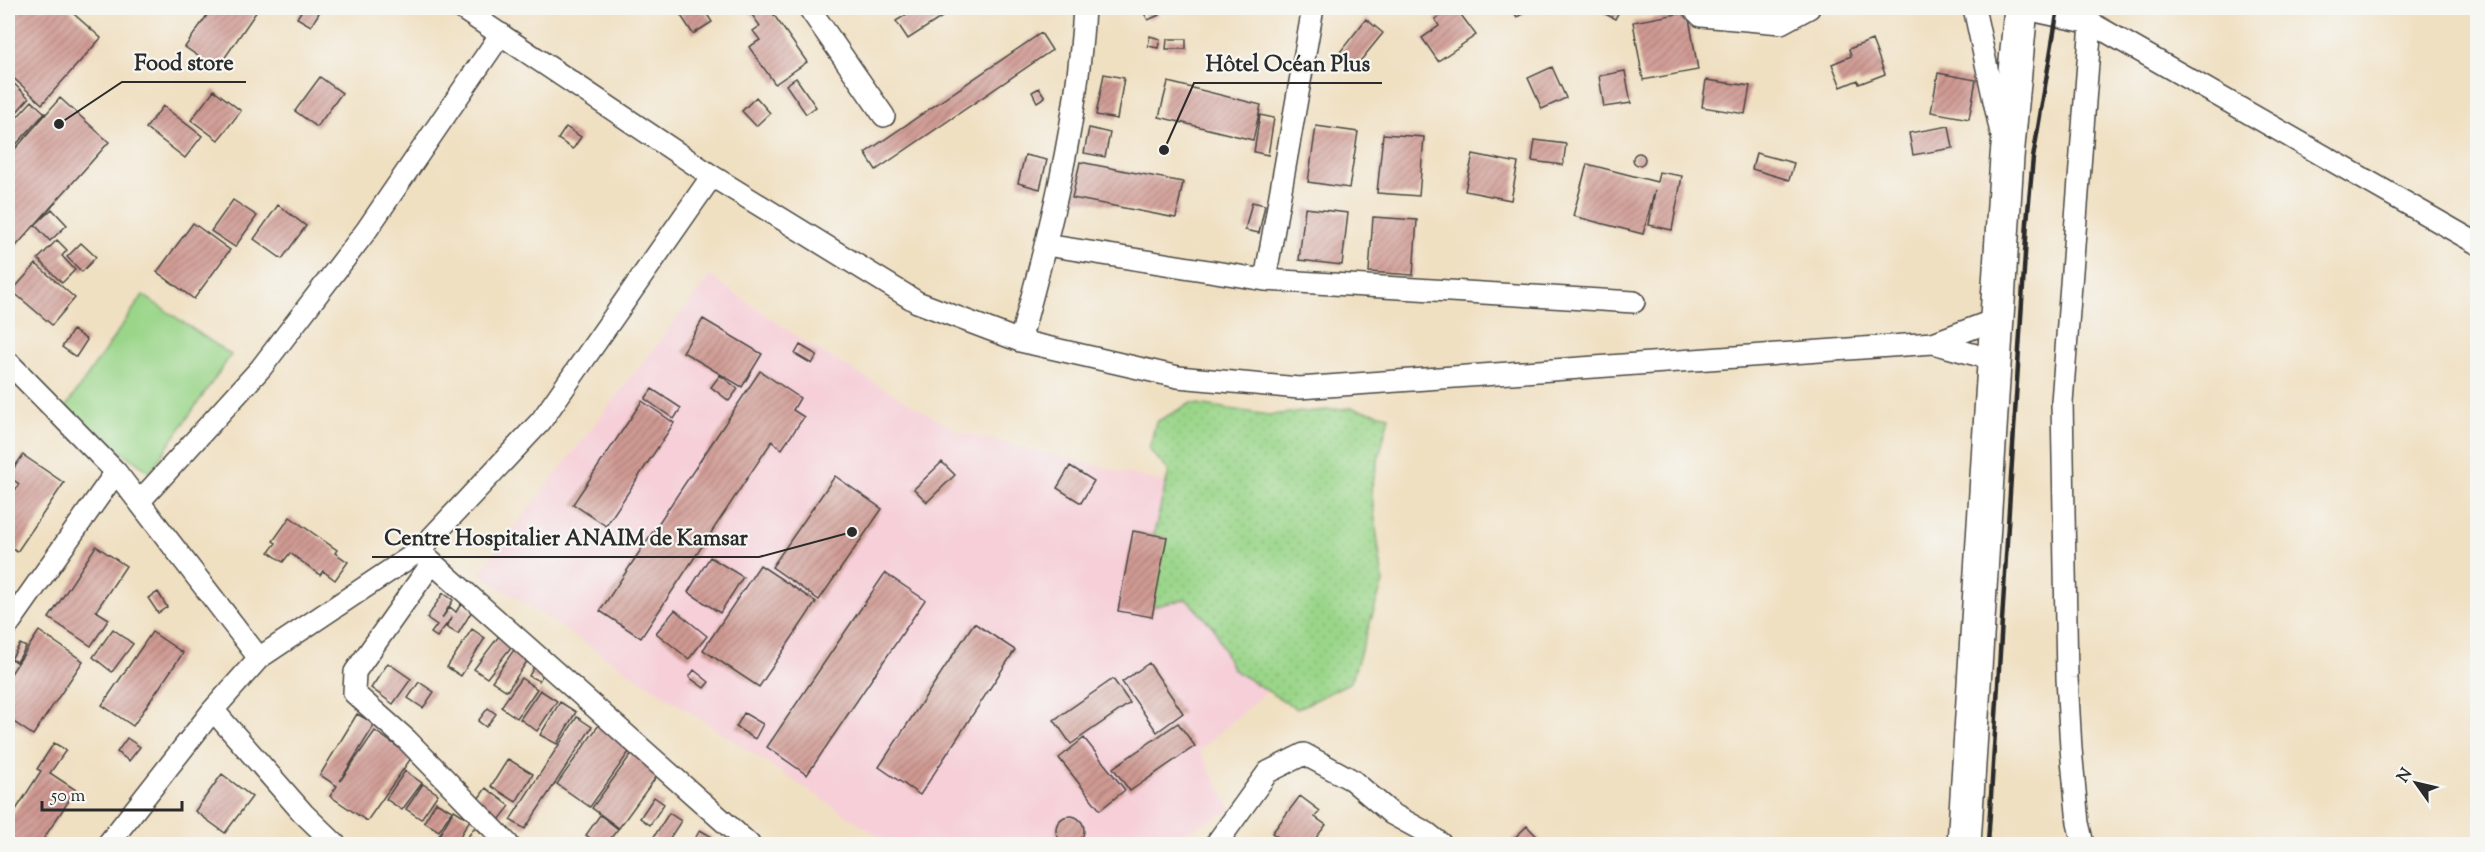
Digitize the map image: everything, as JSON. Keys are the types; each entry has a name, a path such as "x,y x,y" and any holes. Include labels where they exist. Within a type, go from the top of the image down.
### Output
{"main road":[{"path":"1964,844 2007,157 2021,8"}],"street":[{"path":"461,8 712,176 917,302 1020,341 1178,377 1299,388 1933,343 1997,319"},
{"path":"809,8 884,116"},
{"path":"1020,341 1046,245 1070,133 1081,57 1084,8"},
{"path":"1265,280 1314,8"},
{"path":"1693,8 1701,16 1781,23 1809,8"},
{"path":"1974,8 2007,157"},
{"path":"2021,8 2091,23 2478,244"},
{"path":"2083,844 2072,759 2067,678 2062,402 2091,23"},
{"path":"139,502 261,368 366,231 501,34"},
{"path":"508,844 407,740 354,693 355,672 425,557 542,421 712,176"},
{"path":"1046,245 1265,280 1634,302"},
{"path":"1933,343 1994,360"},
{"path":"8,362 117,472 260,658"},
{"path":"8,625 117,472"},
{"path":"108,844 213,710 260,658 425,557"},
{"path":"425,557 749,844"},
{"path":"213,710 303,813 335,844"},
{"path":"1216,844 1268,772 1304,754 1352,780 1392,814 1427,832 1442,844"}],"shaded area":[{"path":"710,276 809,345 959,432 1199,491 1293,669 1199,750 1232,810 1161,844 890,844 479,573"}],"green space":[{"path":"143,295 231,355 150,472 63,411"},
{"path":"1191,403 1268,415 1352,408 1389,416 1371,489 1383,582 1351,682 1297,709 1232,669 1214,628 1186,599 1152,607 1140,592 1169,471 1149,449 1156,422"}],"building":[{"path":"8,8 67,8 101,38 42,104 8,73"},
{"path":"212,8 259,8 217,69 185,47"},
{"path":"303,8 319,13 311,26 297,18"},
{"path":"676,8 703,8 712,22 693,34"},
{"path":"749,8 769,8 807,62 775,84 749,47 760,40 753,31 760,26"},
{"path":"917,8 956,8 908,39 896,21"},
{"path":"1156,8 1159,15 1148,20 1144,13"},
{"path":"1451,8 1456,8 1476,35 1438,61 1422,38 1439,26 1435,19"},
{"path":"1511,8 1533,8 1517,17"},
{"path":"1594,8 1621,8 1615,19"},
{"path":"1688,12 1698,70 1643,80 1633,22"},
{"path":"1366,19 1383,33 1357,65 1340,52"},
{"path":"1041,33 1052,50 876,170 865,153"},
{"path":"1150,36 1160,39 1158,48 1148,46"},
{"path":"1167,39 1186,39 1186,49 1166,49"},
{"path":"1872,40 1885,74 1859,84 1858,80 1841,87 1832,64 1851,56 1849,49"},
{"path":"1552,67 1566,98 1542,109 1528,78"},
{"path":"1625,71 1631,103 1604,107 1599,76"},
{"path":"1938,73 1976,80 1969,119 1931,112"},
{"path":"1104,74 1124,78 1117,119 1096,115"},
{"path":"320,77 342,93 317,127 295,111"},
{"path":"8,78 29,98 8,122"},
{"path":"796,78 816,107 806,114 786,85"},
{"path":"1706,80 1750,86 1745,114 1702,107"},
{"path":"1168,82 1261,105 1253,140 1159,117"},
{"path":"1039,88 1045,97 1037,102 1032,92"},
{"path":"214,90 241,111 218,140 191,120"},
{"path":"756,97 770,113 756,126 742,111"},
{"path":"60,98 109,142 8,255 8,157"},
{"path":"32,101 45,113 8,153 8,127"},
{"path":"163,106 202,136 185,158 146,128"},
{"path":"1260,115 1274,118 1268,155 1254,152"},
{"path":"1316,126 1358,132 1349,188 1308,182"},
{"path":"1949,126 1953,148 1913,155 1909,133"},
{"path":"566,127 581,137 573,149 558,139"},
{"path":"1089,128 1110,133 1105,157 1084,153"},
{"path":"1383,134 1424,137 1419,196 1377,193"},
{"path":"1535,140 1566,144 1563,165 1532,161"},
{"path":"1641,153 1644,154 1644,164 1637,165 1634,164 1633,157 1634,154"},
{"path":"1756,153 1794,163 1789,180 1752,169"},
{"path":"1473,154 1518,163 1511,200 1465,191"},
{"path":"1025,155 1047,160 1040,189 1018,183"},
{"path":"1080,162 1183,182 1176,218 1072,198"},
{"path":"1587,164 1657,182 1659,172 1682,176 1672,230 1649,225 1655,190 1643,234 1573,216"},
{"path":"233,200 257,216 235,247 211,231"},
{"path":"1252,202 1265,205 1259,233 1245,230"},
{"path":"278,205 306,226 282,259 254,239"},
{"path":"1305,208 1348,213 1342,265 1299,260"},
{"path":"52,209 67,225 50,241 35,225"},
{"path":"1373,217 1417,220 1413,275 1369,272"},
{"path":"193,223 230,250 194,299 157,272"},
{"path":"57,240 67,250 62,256 75,270 62,283 38,259"},
{"path":"81,243 96,257 82,272 67,257"},
{"path":"36,264 75,298 52,325 12,291"},
{"path":"703,319 762,354 742,387 683,352"},
{"path":"73,330 87,340 76,357 62,347"},
{"path":"800,345 817,355 812,364 795,354"},
{"path":"760,371 800,398 793,410 804,417 782,449 772,441 641,638 600,611"},
{"path":"720,375 738,389 729,401 711,387"},
{"path":"652,389 681,408 674,419 645,399"},
{"path":"642,401 674,423 606,526 573,504"},
{"path":"23,455 64,483 17,552 8,545 8,501 19,484 8,476"},
{"path":"942,462 955,475 927,502 914,489"},
{"path":"1070,466 1094,481 1081,503 1057,488"},
{"path":"835,476 882,509 819,600 772,567"},
{"path":"290,517 337,550 335,553 348,562 335,580 323,571 320,575 290,553 283,562 269,552 276,543 273,541"},
{"path":"1133,531 1167,537 1152,617 1118,611"},
{"path":"96,546 126,566 96,611 109,619 91,646 49,618"},
{"path":"710,557 743,577 720,613 688,592"},
{"path":"760,565 816,602 759,687 703,650"},
{"path":"885,573 925,600 807,775 767,747"},
{"path":"158,592 167,607 158,613 148,598"},
{"path":"443,593 453,600 442,618 450,607 456,612 461,604 472,611 458,634 446,627 452,617 437,637 431,633 437,625 427,618"},
{"path":"675,610 707,636 689,659 656,633"},
{"path":"974,623 1015,650 920,795 879,767"},
{"path":"113,629 133,644 112,672 93,657"},
{"path":"472,629 485,638 461,676 447,667"},
{"path":"39,631 83,661 33,735 8,718 8,678"},
{"path":"152,632 183,653 133,726 102,705"},
{"path":"502,632 515,642 487,678 474,669"},
{"path":"20,644 26,647 17,662 11,659"},
{"path":"516,647 530,657 507,691 492,681"},
{"path":"537,661 547,667 539,681 529,676"},
{"path":"388,663 411,679 393,704 371,688"},
{"path":"1149,663 1183,713 1157,732 1122,682"},
{"path":"694,670 709,682 704,688 689,677"},
{"path":"521,678 537,689 517,718 501,707"},
{"path":"1113,679 1130,703 1071,744 1054,720"},
{"path":"419,682 434,692 423,708 408,698"},
{"path":"540,690 557,701 537,731 520,719"},
{"path":"560,702 576,712 557,744 540,735"},
{"path":"488,708 496,714 486,727 478,721"},
{"path":"744,713 763,724 755,739 736,727"},
{"path":"357,714 375,724 340,781 375,731 412,757 367,821 330,796 337,786 320,775"},
{"path":"577,717 592,727 525,829 510,820"},
{"path":"601,722 634,745 590,807 557,784"},
{"path":"1178,723 1195,746 1130,791 1113,768"},
{"path":"127,738 140,747 129,761 117,752"},
{"path":"1084,738 1125,790 1100,810 1059,758"},
{"path":"54,743 66,750 50,773 76,790 40,844 8,844 8,822 41,771 37,769"},
{"path":"635,749 662,769 619,828 592,808"},
{"path":"508,759 533,774 516,802 491,786"},
{"path":"405,771 422,783 402,810 386,799"},
{"path":"222,774 252,797 225,833 195,811"},
{"path":"423,784 438,794 421,819 406,809"},
{"path":"486,788 510,806 496,824 473,806"},
{"path":"1300,796 1320,811 1315,817 1326,825 1311,844 1288,844 1272,833"},
{"path":"654,797 664,804 650,825 640,818"},
{"path":"436,802 452,811 439,831 424,822"},
{"path":"454,810 470,820 455,844 446,844 437,839"},
{"path":"669,813 681,821 666,844 663,844 653,838"},
{"path":"600,815 618,829 606,844 598,844 586,835"},
{"path":"1070,816 1080,820 1084,830 1080,840 1070,844 1060,840 1056,830 1060,820"},
{"path":"1527,826 1544,844 1508,844"},
{"path":"474,828 495,842 493,844 463,844"},
{"path":"700,830 712,837 707,844 692,844"}],"railway":[{"path":"1988,844 2027,222 2033,158 2058,8"}],"place":[{"name":"Food store","path":"59,124"},
{"name":"Hôtel Océan Plus","path":"1164,150"},
{"name":"Centre Hospitalier ANAIM de Kamsar","path":"852,532"}]}
